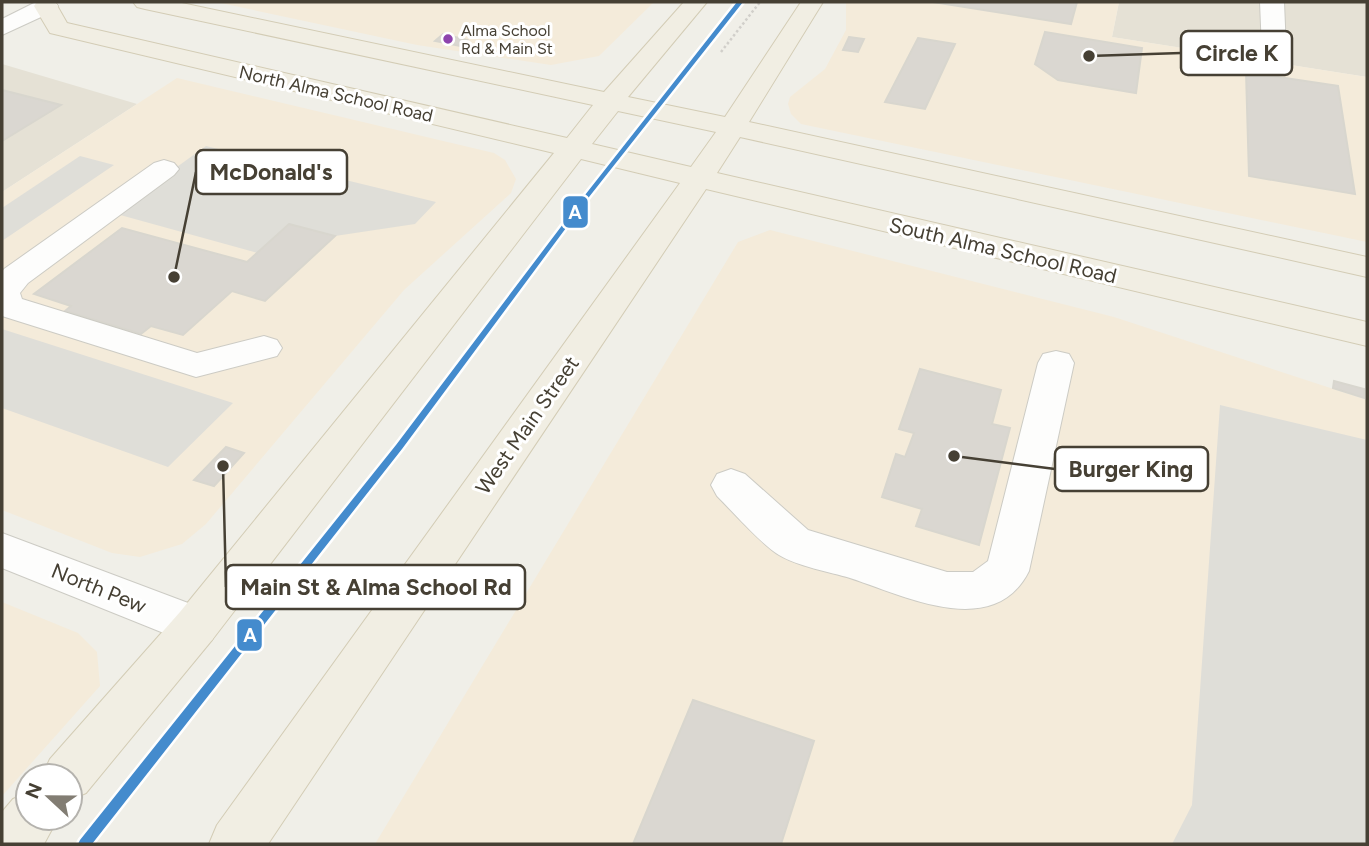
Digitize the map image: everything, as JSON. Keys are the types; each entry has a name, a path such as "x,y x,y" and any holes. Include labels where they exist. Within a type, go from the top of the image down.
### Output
{"main road":[{"path":"145,2 733,127 1367,267"},
{"path":"80,762 196,626 611,101 696,2"},
{"name":"West Main Street","path":"236,844 733,127 812,2"},
{"name":"North Alma School Road","path":"49,3 58,28 639,166"},
{"name":"South Alma School Road","path":"639,166 1367,334"}],"street":[{"path":"1272,2 1274,50"},
{"path":"2,29 49,3"},
{"path":"164,169 16,276 3,292 7,306 196,365 264,348"},
{"path":"731,485 794,543 947,591 981,590 1007,570 1056,363"},
{"name":"North Pew","path":"2,550 196,626"}],"path":[{"path":"721,52 760,2"}],"shaded area":[{"path":"216,2 654,2 599,56 551,65 417,45"},
{"path":"846,2 1119,2 1112,37 1367,77 1367,242 801,124 791,114 788,104 790,97 825,69 846,30"},
{"path":"1119,2 1367,2 1367,77 1112,37"},
{"path":"2,64 137,104 2,192"},
{"path":"177,78 494,153 505,160 516,179 511,193 404,290 206,524 182,544 140,557 112,553 2,510 2,192"},
{"path":"206,146 436,202 415,224 335,236 258,253 113,213"},
{"path":"80,156 114,165 2,241 2,208"},
{"path":"770,230 1114,317 1367,400 1367,844 375,844 738,242"},
{"path":"2,329 233,403 168,467 2,408"},
{"path":"1220,405 1367,440 1367,844 1172,844 1192,805"},
{"path":"2,602 78,633 97,652 100,686 32,762 14,762 14,783 2,796"}],"building":[{"path":"933,2 1077,2 1071,24"},
{"path":"1045,32 1142,48 1136,93 1058,80 1035,64"},
{"path":"443,34 467,40 460,46 435,41"},
{"path":"849,37 864,39 858,52 843,50"},
{"path":"918,38 955,44 925,109 885,102"},
{"path":"1246,72 1338,86 1355,194 1249,176"},
{"path":"2,90 61,105 2,141"},
{"path":"289,224 335,236 265,301 232,291 183,335 151,326 141,334 65,311 71,306 34,294 122,228 247,262"},
{"path":"920,369 1001,390 992,424 1010,428 979,545 916,526 922,509 882,497 896,454 905,457 914,433 899,429"},
{"path":"1334,381 1364,389 1364,398 1333,388"},
{"path":"226,447 244,453 214,486 194,480"},
{"path":"693,700 814,741 781,844 633,844"}],"transit line":[{"name":"A","path":"84,844 399,447 587,196 740,2"}],"place":[{"name":"Alma School Rd & Main St","path":"448,39"},
{"name":"Circle K","path":"1089,56"},
{"name":"McDonald's","path":"174,277"},
{"name":"Burger King","path":"954,456"},
{"name":"Main St & Alma School Rd","path":"223,466"}]}
